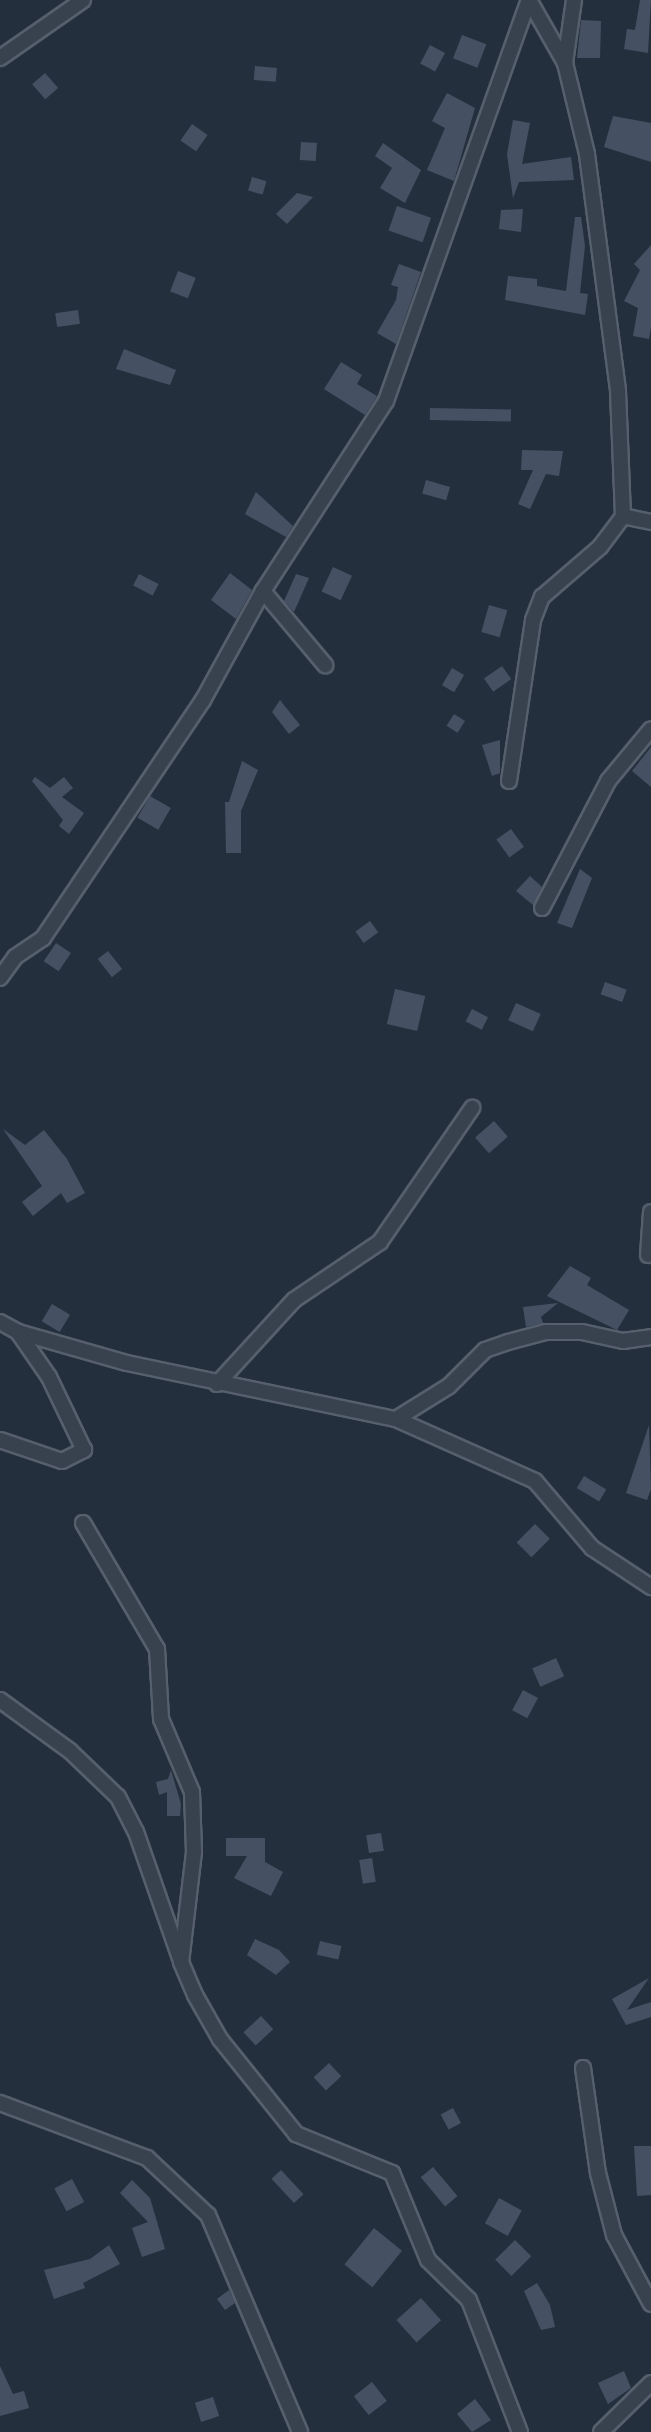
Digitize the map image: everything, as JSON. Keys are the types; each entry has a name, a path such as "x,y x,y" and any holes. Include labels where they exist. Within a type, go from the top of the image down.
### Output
{"street":[{"path":"0,58 83,0"},
{"path":"509,781 533,620 542,597 600,547 623,516 609,309 587,154 565,63 529,0"},
{"path":"0,978 15,957 43,938 203,700 263,591 386,401 529,0"},
{"path":"565,63 574,0"},
{"path":"623,516 651,522"},
{"path":"263,591 325,665"},
{"path":"542,908 608,781 651,729"},
{"path":"217,1384 294,1300 380,1242 472,1108"},
{"path":"648,1255 651,1212"},
{"path":"0,1322 18,1332 217,1384 396,1419 535,1481 592,1548 651,1587"},
{"path":"0,1440 62,1461 84,1450 49,1377 18,1332"},
{"path":"396,1419 449,1386 485,1350 508,1342 546,1332 582,1332 623,1341 651,1337"},
{"path":"83,1523 157,1649 161,1719 192,1792 194,1852 181,1962"},
{"path":"0,1700 70,1751 118,1797 136,1832 181,1962 220,2039 296,2134 392,2173 428,2260 469,2300 520,2432"},
{"path":"583,2068 598,2173 614,2235 651,2304"},
{"path":"0,2103 147,2158 208,2215 300,2432"},
{"path":"601,2432 651,2383"}],"building":[{"path":"640,0 651,0 648,53 624,49 627,29 635,30"},
{"path":"581,20 601,21 600,58 577,58"},
{"path":"462,35 486,44 477,68 453,58"},
{"path":"430,45 445,53 435,72 420,64"},
{"path":"255,66 277,68 276,82 254,80"},
{"path":"45,73 58,88 45,99 32,84"},
{"path":"447,93 475,108 454,181 427,170 445,128 432,121"},
{"path":"613,116 651,123 651,162 604,147"},
{"path":"513,120 530,123 522,164 571,157 574,180 519,182 513,198 507,154"},
{"path":"192,124 208,135 196,151 181,140"},
{"path":"301,142 317,143 316,161 300,160"},
{"path":"383,143 421,170 405,203 380,188 392,168 375,156"},
{"path":"252,177 266,181 263,195 248,190"},
{"path":"297,193 313,197 287,224 276,214"},
{"path":"397,206 431,218 423,242 389,231"},
{"path":"523,209 521,232 499,229 501,210"},
{"path":"575,217 581,217 585,246 580,293 588,294 585,315 505,300 508,276 537,279 537,286 566,291"},
{"path":"651,245 649,339 633,336 638,308 624,301 640,270 634,264"},
{"path":"399,264 421,272 396,344 377,333 396,300 398,287 391,285"},
{"path":"178,271 196,278 188,298 170,292"},
{"path":"78,310 80,324 57,327 55,313"},
{"path":"124,349 176,370 170,385 116,369"},
{"path":"341,362 362,375 357,384 377,396 365,415 324,389"},
{"path":"430,408 511,409 511,421 430,420"},
{"path":"522,450 563,451 559,476 546,474 530,509 518,504 533,470 521,470"},
{"path":"426,480 450,487 446,500 422,493"},
{"path":"256,492 293,526 286,537 245,514"},
{"path":"333,567 352,576 341,600 322,591"},
{"path":"230,573 252,590 236,619 211,600"},
{"path":"139,574 159,584 153,596 133,586"},
{"path":"296,574 309,578 294,612 284,601"},
{"path":"489,605 507,610 500,637 481,632"},
{"path":"502,666 511,679 493,692 484,679"},
{"path":"452,668 464,675 454,692 442,685"},
{"path":"280,700 300,725 289,734 272,712"},
{"path":"454,714 465,721 458,733 447,726"},
{"path":"500,740 500,773 492,776 482,745"},
{"path":"651,747 651,787 632,771"},
{"path":"242,761 258,770 241,811 241,853 226,853 225,802 229,802"},
{"path":"35,777 50,788 64,777 73,788 62,797 84,813 69,834 59,826 63,820 32,781"},
{"path":"150,796 171,808 158,830 138,818"},
{"path":"511,829 524,847 509,857 496,840"},
{"path":"580,869 592,878 572,928 557,923"},
{"path":"530,876 542,887 533,905 516,891"},
{"path":"370,921 378,932 364,943 355,932"},
{"path":"56,943 71,953 59,971 44,961"},
{"path":"108,951 122,969 112,977 98,959"},
{"path":"605,982 627,990 622,1002 601,994"},
{"path":"395,989 425,996 417,1031 387,1024"},
{"path":"516,1003 541,1014 533,1031 508,1020"},
{"path":"472,1009 488,1017 482,1030 466,1021"},
{"path":"494,1121 508,1137 489,1153 475,1137"},
{"path":"3,1129 25,1145 44,1130 67,1159 85,1193 67,1203 61,1193 33,1216 22,1202 42,1186"},
{"path":"570,1266 591,1278 587,1285 629,1310 617,1330 547,1296"},
{"path":"558,1303 541,1317 543,1323 526,1327 523,1307"},
{"path":"52,1304 70,1315 60,1332 42,1321"},
{"path":"649,1425 651,1489 647,1500 626,1493"},
{"path":"584,1476 606,1489 599,1501 577,1488"},
{"path":"535,1524 550,1539 531,1557 517,1542"},
{"path":"556,1658 564,1676 540,1687 532,1669"},
{"path":"523,1690 538,1698 527,1718 512,1710"},
{"path":"171,1770 181,1804 180,1816 167,1816 167,1792 159,1795 156,1782 168,1779"},
{"path":"381,1833 384,1851 369,1853 366,1835"},
{"path":"226,1838 265,1838 265,1862 283,1872 271,1896 234,1878 247,1856 226,1856"},
{"path":"372,1858 376,1882 363,1884 359,1860"},
{"path":"255,1939 279,1950 290,1962 276,1975 247,1955"},
{"path":"320,1941 341,1946 338,1960 317,1955"},
{"path":"649,1978 627,2010 651,2002 651,2017 626,2025 612,1999"},
{"path":"261,2016 273,2029 256,2046 243,2032"},
{"path":"329,2063 341,2076 326,2090 314,2077"},
{"path":"453,2108 461,2123 449,2130 441,2115"},
{"path":"634,2146 651,2146 651,2195 637,2196"},
{"path":"433,2167 457,2196 445,2206 421,2177"},
{"path":"281,2170 304,2194 294,2203 271,2179"},
{"path":"72,2179 84,2202 67,2211 54,2188"},
{"path":"132,2180 150,2198 165,2249 142,2257 132,2228 148,2222 120,2193"},
{"path":"499,2198 522,2211 508,2236 485,2223"},
{"path":"374,2228 402,2251 372,2287 344,2265"},
{"path":"515,2240 531,2256 511,2276 495,2260"},
{"path":"109,2245 120,2264 83,2283 85,2288 54,2299 44,2270 90,2259"},
{"path":"537,2283 550,2305 555,2327 541,2330 524,2291"},
{"path":"229,2290 235,2303 225,2310 217,2299"},
{"path":"421,2298 441,2320 417,2342 396,2320"},
{"path":"0,2366 13,2394 24,2391 29,2408 0,2416"},
{"path":"624,2371 631,2388 608,2404 598,2383"},
{"path":"372,2382 387,2401 369,2415 354,2396"},
{"path":"213,2397 219,2416 201,2422 195,2403"},
{"path":"475,2399 491,2420 472,2432 457,2414"}]}
